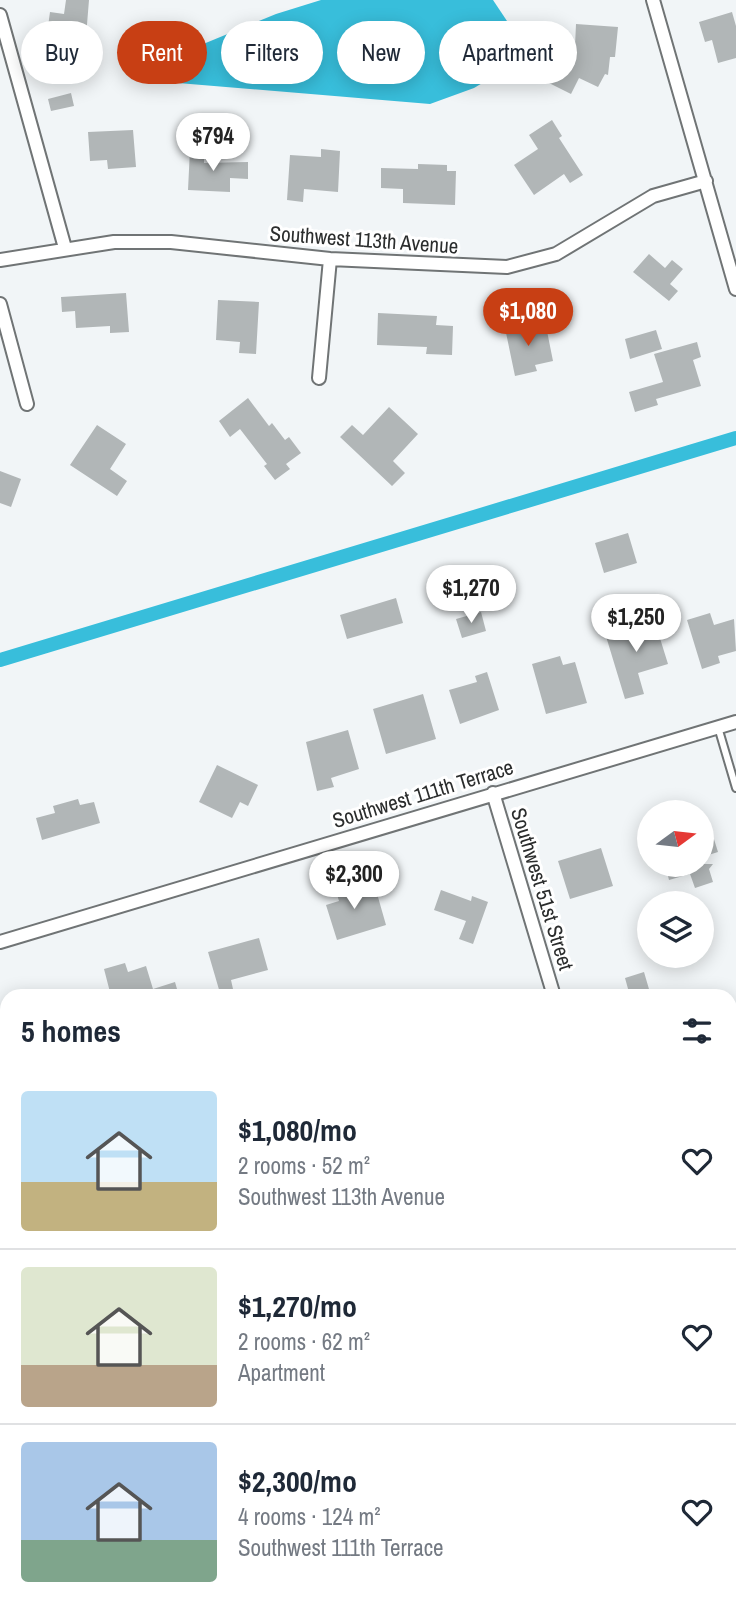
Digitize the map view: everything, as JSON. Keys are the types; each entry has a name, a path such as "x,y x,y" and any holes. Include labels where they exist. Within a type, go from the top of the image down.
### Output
{"street":[{"path":"653,0 736,289"},
{"path":"0,15 65,248"},
{"name":"Southwest 113th Avenue","path":"0,260 114,242 171,242 330,259 507,267 556,254 653,197 706,181"},
{"path":"319,378 330,259"},
{"path":"0,304 27,404"},
{"name":"Southwest 111th Terrace","path":"0,942 736,722"},
{"name":"Southwest 51st Street","path":"493,793 552,989"}],"lane":[{"path":"718,727 736,788"}],"water":[{"path":"321,0 493,0 507,21 439,21 439,84 481,84 430,104 190,84 207,84 207,42 221,37 221,84 323,84 323,21 259,21"}],"building":[{"path":"66,0 89,0 87,21 49,21 50,12 64,14"},
{"path":"732,12 736,26 736,58 718,63 712,40 705,42 699,22"},
{"path":"577,24 618,27 615,57 610,57 608,75 605,74 598,87 579,78 577,82"},
{"path":"551,84 576,84 571,94"},
{"path":"71,93 74,106 51,111 48,99"},
{"path":"552,120 562,136 559,138 583,175 570,183 564,174 534,195 514,165 538,149 529,135"},
{"path":"133,130 136,167 108,169 107,160 90,161 88,132"},
{"path":"190,149 204,150 204,163 248,162 248,179 230,178 230,192 188,190"},
{"path":"321,149 340,151 338,192 304,189 303,202 287,200 290,155 321,157"},
{"path":"418,164 447,165 447,171 456,171 455,205 403,203 403,189 381,188 381,168 418,169"},
{"path":"649,254 665,268 672,260 683,269 670,284 678,291 669,301 633,272"},
{"path":"126,293 129,332 110,333 110,326 76,328 75,311 62,312 61,297"},
{"path":"218,300 259,302 256,354 239,353 240,342 216,340"},
{"path":"378,313 437,316 436,325 453,326 452,355 426,354 427,347 377,345"},
{"path":"524,324 525,331 546,326 553,361 535,365 537,371 515,376 505,328"},
{"path":"656,330 662,349 630,359 625,339"},
{"path":"697,342 701,357 693,360 701,386 656,399 658,405 635,412 629,392 663,382 654,354"},
{"path":"248,398 269,426 272,423 285,440 289,437 301,453 286,464 290,469 275,480 264,466 267,464 240,429 230,437 219,421"},
{"path":"389,407 418,434 393,461 405,473 392,486 340,437 352,425 363,435"},
{"path":"97,425 126,444 110,469 127,481 117,496 70,465"},
{"path":"0,471 21,479 11,507 0,503"},
{"path":"628,533 637,563 604,573 595,543"},
{"path":"396,598 403,623 347,639 340,615"},
{"path":"481,612 486,631 462,638 456,619"},
{"path":"710,613 714,625 734,619 736,651 718,656 720,663 702,669 687,620"},
{"path":"654,619 668,664 638,673 644,694 625,699 605,633"},
{"path":"560,656 563,665 575,662 587,703 546,714 532,664"},
{"path":"487,672 499,710 460,724 449,690 477,682 475,676"},
{"path":"423,694 436,739 386,754 373,709"},
{"path":"348,730 359,769 331,778 334,787 317,791 306,742"},
{"path":"217,765 258,785 248,806 240,802 232,818 199,802"},
{"path":"78,799 80,805 94,802 100,823 42,840 36,818 55,813 53,806"},
{"path":"601,848 613,886 570,899 558,861"},
{"path":"345,875 352,897 376,890 386,925 337,940 326,905 339,901 332,878"},
{"path":"691,877 711,877 713,882 695,888"},
{"path":"441,890 471,901 472,896 488,902 473,944 459,939 466,921 434,910"},
{"path":"259,938 268,970 231,980 233,989 219,989 208,952"},
{"path":"125,963 128,972 146,966 153,989 109,989 104,969"},
{"path":"644,972 649,989 628,989 625,978"},
{"path":"175,982 177,989 153,989"}],"waterway":[{"path":"0,660 736,438"}]}
